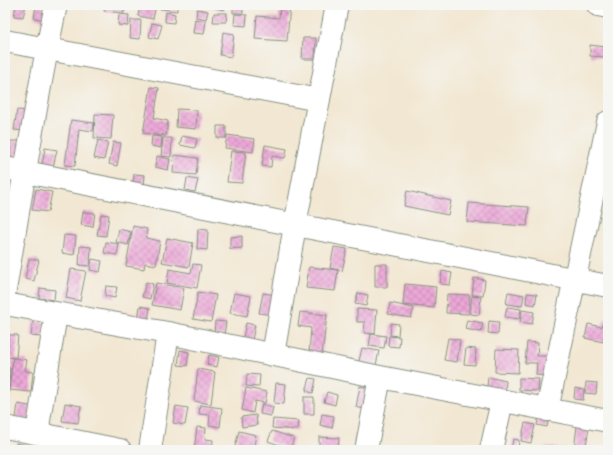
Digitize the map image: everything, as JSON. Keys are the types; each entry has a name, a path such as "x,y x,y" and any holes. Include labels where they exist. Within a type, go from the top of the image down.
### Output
{"street":[{"path":"5,290 15,170 47,49 56,5"},
{"path":"273,355 295,225 337,5"},
{"path":"598,5 608,7"},
{"path":"5,41 319,100"},
{"path":"547,410 608,122"},
{"path":"15,170 608,286"},
{"path":"5,304 56,314 168,332 380,377 608,421"},
{"path":"37,433 56,314"},
{"path":"150,450 168,332"},
{"path":"366,450 380,377"},
{"path":"491,450 502,401"},
{"path":"5,427 120,450"}],"building":[{"path":"16,5 26,5 23,17 14,16"},
{"path":"105,5 125,5 124,13 104,11"},
{"path":"140,5 156,5 153,19 138,16"},
{"path":"160,5 177,5 177,11 160,9"},
{"path":"203,5 225,5 224,10"},
{"path":"233,5 243,5 243,13 233,13"},
{"path":"280,5 290,5 287,41 255,39 257,16 279,18"},
{"path":"36,6 48,8 46,20 34,18"},
{"path":"197,9 208,11 206,19 196,17"},
{"path":"166,12 175,14 174,23 165,22"},
{"path":"214,13 227,13 226,22 213,22"},
{"path":"119,14 129,15 128,26 118,25"},
{"path":"235,14 247,15 246,26 234,25"},
{"path":"195,19 206,21 204,34 193,33"},
{"path":"131,20 141,20 140,39 130,38"},
{"path":"152,23 162,25 158,39 149,37"},
{"path":"223,32 234,34 231,57 220,55"},
{"path":"303,38 316,38 315,59 302,59"},
{"path":"590,45 606,47 605,57 590,56"},
{"path":"151,87 159,88 154,118 168,121 166,136 163,136 163,134 162,136 143,133"},
{"path":"177,109 197,110 196,129 176,127"},
{"path":"17,110 29,111 26,131 14,130"},
{"path":"95,114 113,115 111,139 94,138"},
{"path":"71,120 94,123 93,131 79,129 75,166 65,165"},
{"path":"217,126 226,126 226,138 217,138"},
{"path":"227,135 255,139 253,152 225,148"},
{"path":"152,136 162,137 161,148 151,146"},
{"path":"182,136 197,139 195,148 180,145"},
{"path":"163,138 172,138 171,157 161,156"},
{"path":"98,140 108,142 104,160 94,158"},
{"path":"10,141 20,141 21,160 11,161"},
{"path":"113,142 121,143 117,166 109,164"},
{"path":"265,145 287,149 285,158 272,156 271,167 262,166"},
{"path":"45,148 57,150 52,172 41,171"},
{"path":"231,151 246,152 242,183 227,182"},
{"path":"174,155 198,158 196,175 173,173"},
{"path":"157,156 170,159 168,170 155,167"},
{"path":"134,174 145,175 144,186 133,185"},
{"path":"187,178 198,180 195,192 185,190"},
{"path":"36,189 52,192 48,212 32,210"},
{"path":"407,191 451,201 448,215 404,206"},
{"path":"469,203 529,207 527,226 467,222"},
{"path":"83,212 95,213 93,227 81,225"},
{"path":"101,214 109,215 106,236 97,235"},
{"path":"133,226 147,229 146,238 160,241 156,265 145,263 144,269 126,266"},
{"path":"119,229 131,232 128,245 116,242"},
{"path":"198,229 208,230 207,250 197,249"},
{"path":"64,235 76,236 74,255 62,253"},
{"path":"242,236 242,248 230,249 230,237"},
{"path":"167,238 193,243 189,267 162,262"},
{"path":"106,242 119,244 117,255 104,253"},
{"path":"80,246 91,247 90,266 79,265"},
{"path":"334,247 347,249 342,271 330,268"},
{"path":"29,259 39,260 34,281 25,279"},
{"path":"92,259 102,261 100,272 90,270"},
{"path":"193,264 201,265 197,288 167,283 169,269 191,273"},
{"path":"375,264 387,264 387,287 375,287"},
{"path":"309,267 338,270 335,291 306,288"},
{"path":"71,269 86,271 80,301 66,298"},
{"path":"442,271 452,273 450,285 440,284"},
{"path":"474,278 485,280 483,296 472,295"},
{"path":"146,282 153,284 150,299 142,297"},
{"path":"156,283 184,288 180,310 152,305"},
{"path":"405,284 436,287 434,308 403,305"},
{"path":"106,286 117,287 115,298 105,296"},
{"path":"40,288 55,290 54,300 39,298"},
{"path":"198,292 216,295 211,322 193,319"},
{"path":"508,292 524,295 522,306 506,304"},
{"path":"234,293 251,296 247,316 230,313"},
{"path":"263,293 283,296 280,316 259,313"},
{"path":"358,293 368,295 366,306 355,304"},
{"path":"527,293 537,294 535,305 526,303"},
{"path":"447,294 470,295 469,314 446,313"},
{"path":"472,296 481,297 479,315 470,314"},
{"path":"390,303 414,308 411,318 388,314"},
{"path":"140,306 150,308 148,320 138,319"},
{"path":"507,307 521,309 519,319 505,317"},
{"path":"357,309 377,310 375,334 364,333 365,322 357,322"},
{"path":"522,310 534,312 532,324 520,322"},
{"path":"300,312 327,315 322,354 309,353 311,328 298,326"},
{"path":"605,318 608,319 608,343 585,338 588,324 602,327"},
{"path":"467,320 483,323 481,332 465,329"},
{"path":"33,321 44,322 42,337 31,336"},
{"path":"215,321 226,322 224,335 214,334"},
{"path":"489,321 499,322 498,334 488,333"},
{"path":"246,323 255,325 252,340 243,338"},
{"path":"391,323 399,324 398,336 390,335"},
{"path":"371,334 386,336 384,348 369,346"},
{"path":"9,335 18,335 16,358 7,357"},
{"path":"389,336 400,337 399,347 388,346"},
{"path":"448,338 460,340 457,362 444,360"},
{"path":"527,342 538,343 537,356 548,356 547,376 536,375 537,363 525,363"},
{"path":"362,348 379,351 376,365 359,361"},
{"path":"466,348 476,349 475,365 464,364"},
{"path":"496,349 519,350 518,373 495,372"},
{"path":"180,350 189,352 187,366 178,365"},
{"path":"209,355 219,357 217,367 207,365"},
{"path":"13,358 27,360 25,371 33,372 31,392 9,390"},
{"path":"5,367 10,368 8,406 5,406"},
{"path":"198,369 215,372 211,404 194,401"},
{"path":"247,374 260,375 259,387 246,386"},
{"path":"488,377 506,381 505,391 487,387"},
{"path":"310,378 316,379 313,393 306,391"},
{"path":"519,378 539,379 538,391 519,390"},
{"path":"586,382 597,383 596,394 585,393"},
{"path":"276,383 286,384 284,404 274,403"},
{"path":"360,386 371,389 367,410 356,407"},
{"path":"246,388 267,392 265,403 255,401 253,413 242,410"},
{"path":"575,388 584,390 583,400 574,399"},
{"path":"327,392 337,395 335,405 324,402"},
{"path":"304,397 314,397 314,414 304,414"},
{"path":"65,403 81,406 78,423 62,421"},
{"path":"18,404 40,408 38,422 16,418"},
{"path":"262,404 273,407 271,416 260,414"},
{"path":"200,405 222,408 220,427 209,425 210,415 199,414"},
{"path":"176,406 188,408 185,425 173,423"},
{"path":"322,414 334,416 332,428 320,425"},
{"path":"256,415 257,425 242,427 241,417"},
{"path":"539,415 549,418 547,427 537,425"},
{"path":"273,419 299,421 298,430 272,428"},
{"path":"525,423 535,425 531,443 521,441"},
{"path":"577,426 589,428 585,450 574,450"},
{"path":"197,427 206,428 205,439 213,440 212,450 194,450"},
{"path":"239,431 256,435 253,450 235,447"},
{"path":"272,431 294,438 290,449 268,441"},
{"path":"319,437 339,438 338,450 319,450"},
{"path":"513,439 519,440 518,450 511,450"},
{"path":"16,443 26,445 26,450 16,450"},
{"path":"268,445 278,446 278,450 267,450"},
{"path":"546,446 566,449 566,450 545,450"}]}
